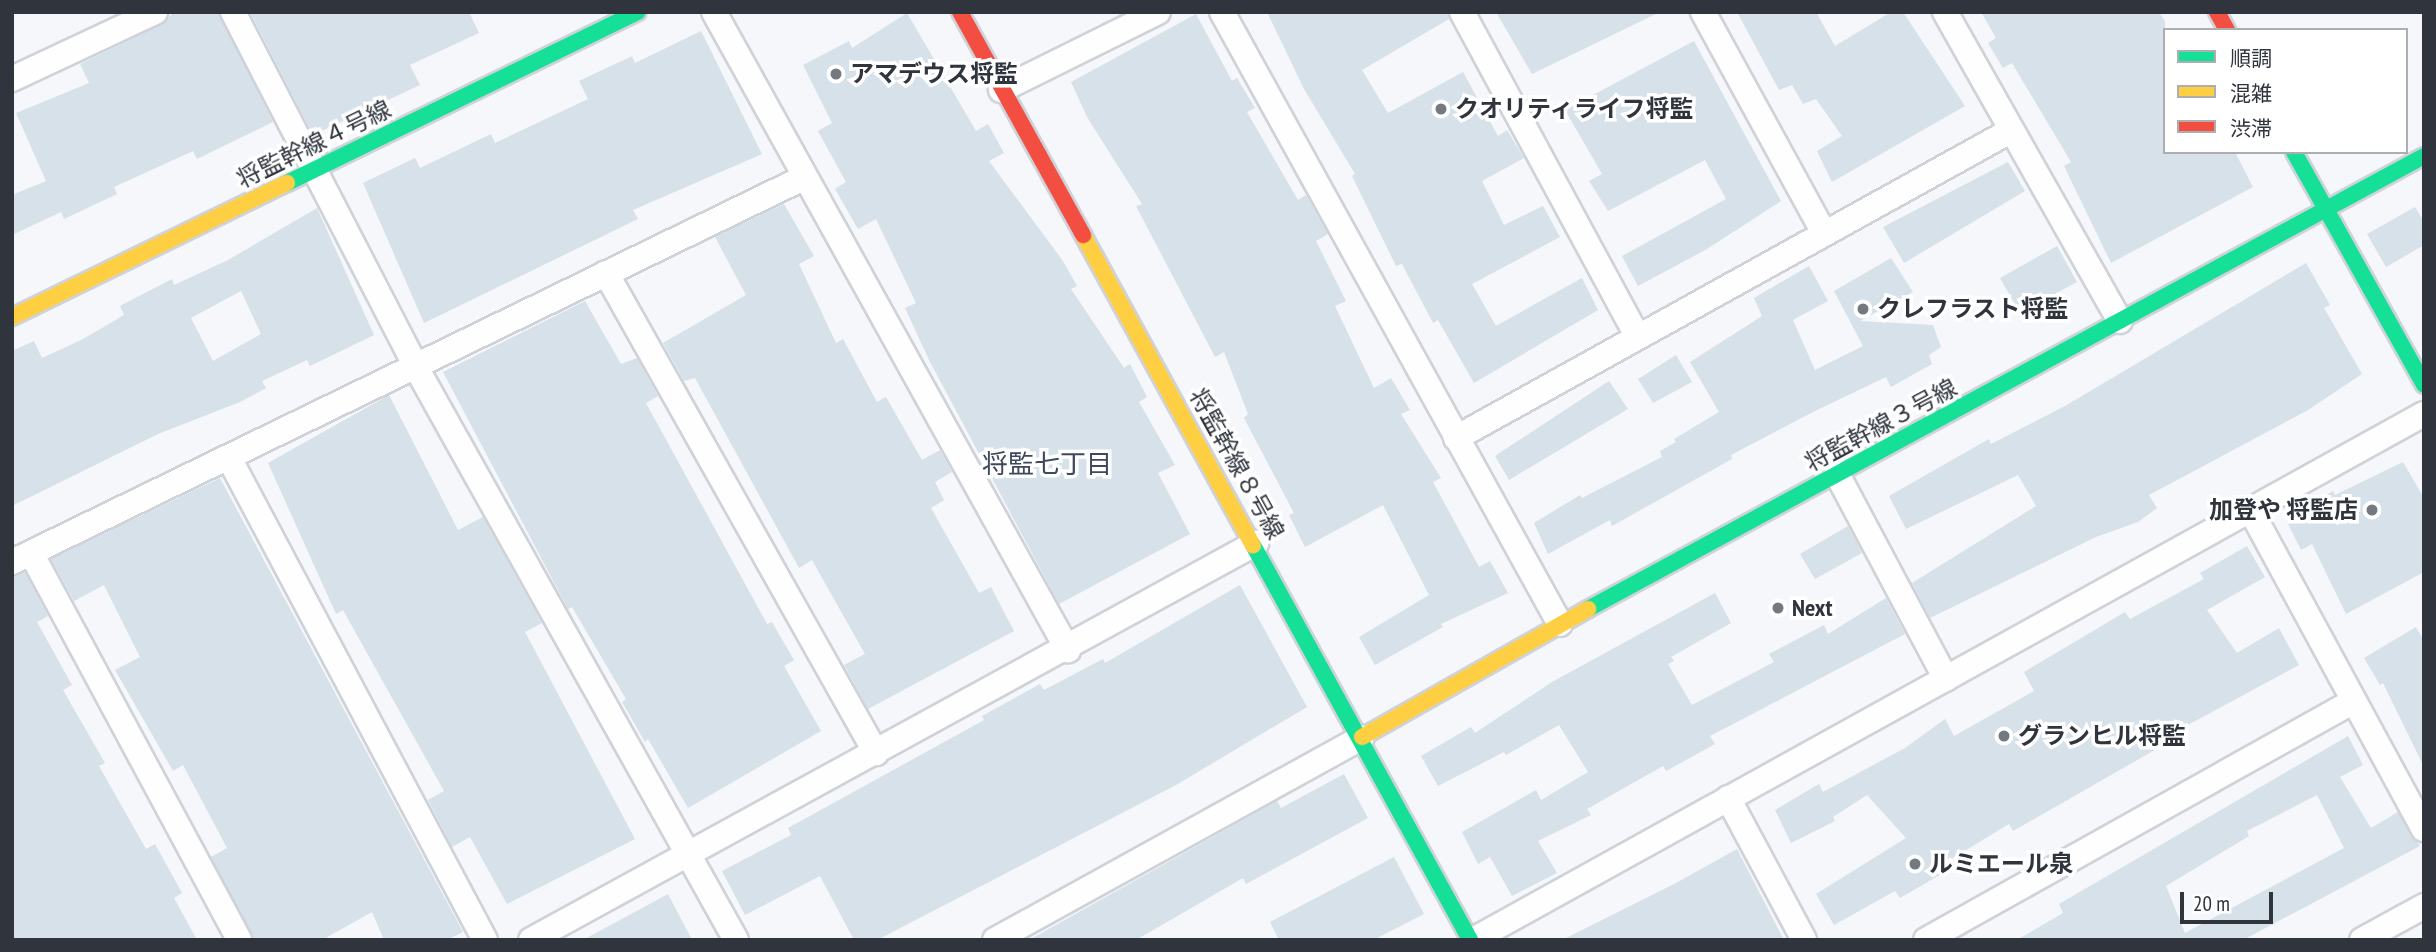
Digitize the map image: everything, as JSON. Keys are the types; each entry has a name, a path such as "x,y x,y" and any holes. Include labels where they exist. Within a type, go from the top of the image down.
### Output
{"street":[{"path":"12,79 155,12"},
{"path":"233,12 316,168 417,369 736,940"},
{"name":"将監幹線４号線","path":"12,317 637,12"},
{"path":"714,12 803,178 1068,650"},
{"name":"将監幹線８号線","path":"960,12 1001,90 1256,543 1471,940"},
{"path":"1001,90 1158,12"},
{"path":"1222,12 1560,624"},
{"path":"1462,12 1637,336"},
{"path":"1703,12 1824,233"},
{"path":"1945,12 2120,321"},
{"path":"2217,12 2226,28"},
{"path":"1456,438 2010,131"},
{"path":"2295,154 2424,385"},
{"name":"将監幹線３号線","path":"1362,737 1560,624 2424,156"},
{"path":"239,940 22,557 417,369 606,273 803,178"},
{"path":"606,273 876,753"},
{"path":"1471,940 2424,414"},
{"path":"229,458 485,940"},
{"path":"1837,474 1946,679"},
{"path":"2251,511 2424,829"},
{"path":"531,940 1068,650 1256,543"},
{"path":"1926,940 2353,701"},
{"path":"995,940 1362,737"},
{"path":"1728,799 1804,940"},
{"path":"2362,940 2424,906"}],"building":[{"path":"174,12 218,12 273,122 197,159 193,151 114,187 117,194 64,219 61,212 12,235 12,195 46,181 16,113 89,83 80,64 161,25"},
{"path":"250,12 469,12 479,33 410,65 420,85 313,135"},
{"path":"1267,12 1447,12 1449,19 1362,70 1388,113 1463,72 1498,136 1507,130 1524,158 1482,181 1504,225 1543,206 1560,237 1472,284 1496,326 1582,278 1598,310 1474,383 1438,320 1433,323 1402,264 1396,266 1352,176 1355,174 1304,89"},
{"path":"1496,12 1660,12 1532,74"},
{"path":"1737,12 1816,12 1835,46 1891,12 1903,12 1965,106 1832,182 1817,151 1842,136 1816,99 1803,104 1792,85 1779,90"},
{"path":"1981,12 2159,12 2165,21 2163,154 2236,154 2253,187 2111,263 2064,166 2071,162 2012,63 2003,68 1988,43 1996,38"},
{"path":"907,13 976,131 988,124 1004,153 989,161 1063,261 1077,286 1071,289 1124,368 1130,364 1147,397 1139,402 1175,465 1158,473 1190,534 1059,604 929,360 905,308 916,303 876,219 858,229 835,189 846,182 818,131 832,123 803,65 849,41 852,48"},
{"path":"1196,14 1232,81 1237,78 1255,108 1247,112 1298,200 1306,195 1328,234 1316,241 1346,301 1335,306 1374,388 1391,378 1410,410 1401,414 1441,478 1433,482 1479,567 1490,561 1508,593 1441,624 1443,627 1375,665 1359,637 1429,595 1383,505 1305,547 1289,515 1294,513 1244,418 1248,414 1224,352 1215,357 1136,206 1142,204 1087,117 1071,82"},
{"path":"701,31 762,154 633,210 638,219 424,323 363,183 415,158 420,168 491,134 495,143 588,99 579,81 632,56 635,63"},
{"path":"1694,41 1781,201 1707,249 1638,286 1622,256 1726,199 1705,160 1608,211 1589,181 1602,174 1565,110"},
{"path":"2008,162 2025,191 1904,263 1883,227"},
{"path":"784,204 814,256 799,264 836,343 843,339 877,402 886,397 922,460 940,450 952,472 935,482 944,500 931,508 979,593 991,587 1014,631 868,709 844,665 865,654 812,560 799,568 695,378 684,381 663,343 746,295 715,237"},
{"path":"2415,207 2424,222 2424,245 2386,267 2367,234"},
{"path":"317,208 374,335 310,366 307,360 262,381 266,388 240,402 158,434 12,506 12,351 34,341 42,358 83,339 124,315 120,306 172,279 174,285 228,260","holes":["241,291 261,334 213,361 191,318"]},
{"path":"2057,246 2077,282 2020,313 2000,278"},
{"path":"1891,258 1913,292 1860,321 1933,325 1941,347 1929,355 1932,364 1891,387 1886,377 1813,412 1731,455 1732,459 1612,526 1610,520 1548,554 1534,523 1580,495 1582,498 1662,457 1660,451 1676,442 1674,439 1719,412 1690,362 1762,316 1754,298 1809,266 1828,301 1793,320 1815,370 1863,346 1834,291"},
{"path":"2306,263 2330,305 2324,308 2362,374 2308,410 2149,495 2157,508 2138,522 2096,537 1930,618 1912,583 2036,506 2018,475 1906,529 1889,496 1989,439 1991,444 2065,406"},
{"path":"585,301 621,364 637,358 658,396 646,403 767,624 772,622 794,660 784,666 821,731 688,808 648,739 645,742 622,702 626,699 572,607 568,609 443,372"},
{"path":"1676,355 1692,382 1653,403 1638,379"},
{"path":"1609,381 1628,409 1509,480 1495,456"},
{"path":"389,395 458,530 483,517 542,623 525,632 635,839 507,904 470,837 452,847 428,800 444,791 343,610 336,614 268,463"},
{"path":"2403,462 2424,498 2424,572 2346,614 2312,544 2301,550 2286,520 2333,491 2335,495"},
{"path":"220,478 463,932 447,940 384,940 372,912 322,940 254,940 211,857 227,848 183,765 173,771 115,670 140,657 104,585 74,601 51,559"},
{"path":"1848,526 1862,553 1815,579 1800,554"},
{"path":"2247,546 2265,577 2207,610 2237,653 2279,628 2299,665 2186,726 2188,731 2013,831 2009,824 1948,861 1952,868 1900,898 1895,891 1834,925 1816,894 1906,838 1867,795 1833,817 1835,821 1791,843 1775,810 1819,784 1823,792 1905,748 1945,719 1954,736 2034,691 2024,672 2125,612 2130,619 2204,579 2200,573"},
{"path":"25,572 48,616 37,622 72,685 63,690 105,763 99,766 146,849 155,844 182,893 174,898 197,940 12,940 12,577"},
{"path":"1240,585 1307,707 1176,785 877,940 854,940 820,876 745,915 722,871 791,835 788,828 984,720 982,716 1040,684 1044,690 1103,659 1105,663"},
{"path":"1715,593 1731,623 1671,657 1674,661 1668,664 1692,705 1774,662 1769,654 1824,625 1828,634 1886,598 1905,634 1710,736 1715,744 1666,771 1663,766 1587,809 1591,815 1538,841 1557,873 1512,896 1490,857 1478,864 1462,832 1536,790 1541,800 1588,772 1559,725 1506,755 1504,752 1438,786 1421,756 1471,727 1475,733 1552,682"},
{"path":"2416,627 2424,641 2424,767 2383,683 2380,685 2364,658"},
{"path":"2348,736 2363,765 2340,777 2371,828 2398,812 2420,846 2243,940 2017,940 2063,913 2059,904","holes":["2317,795 2344,848 2185,933 2166,886 2249,836 2247,831"]},
{"path":"1344,774 1368,818 1246,884 1243,878 1136,940 1029,940 1277,801 1281,808"},
{"path":"1737,849 1784,940 1562,940 1676,883"},
{"path":"1394,857 1424,914 1373,940 1279,940 1270,922"},
{"path":"668,894 692,940 583,940"}],"traffic: fast":[{"path":"287,183 637,12"},
{"path":"2295,154 2424,385"},
{"path":"1588,609 2424,156"},
{"path":"1253,545 1470,940"}],"traffic: slow":[{"path":"12,317 287,183"},
{"path":"1083,235 1253,545"},
{"path":"1362,737 1588,609"}],"traffic: jam":[{"path":"960,12 1083,235"},
{"path":"2217,12 2226,28"}],"place":[{"name":"アマデウス将監","path":"836,74"},
{"name":"クオリティライフ将監","path":"1441,109"},
{"name":"クレフラスト将監","path":"1863,309"},
{"name":"加登や 将監店","path":"2372,510"},
{"name":"Next","path":"1778,608"},
{"name":"グランヒル将監","path":"2004,736"},
{"name":"ルミエール泉","path":"1915,864"}],"district":[{"name":"将監七丁目","path":"1047,464"}]}
